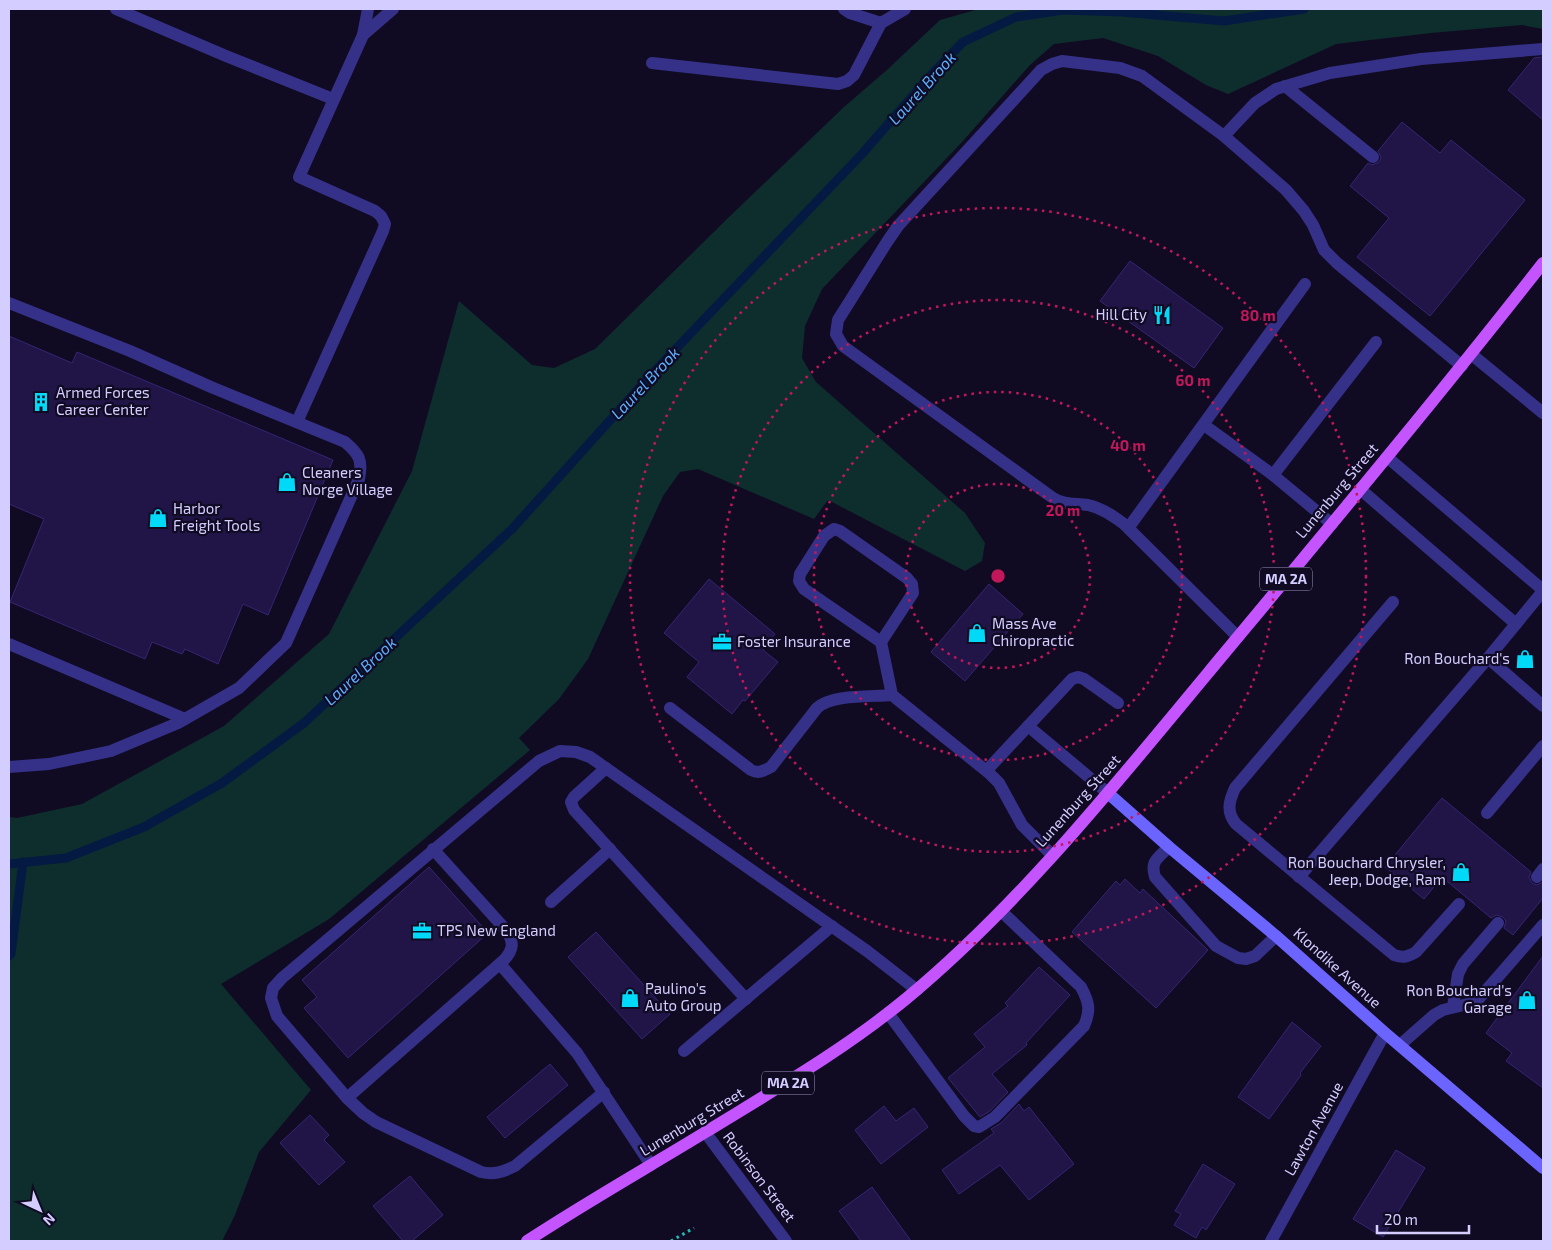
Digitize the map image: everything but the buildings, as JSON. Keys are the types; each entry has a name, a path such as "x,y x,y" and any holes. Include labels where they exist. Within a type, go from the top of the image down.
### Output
{"main road":[{"name":"Lunenburg Street","path":"527,1241 818,1064 888,1013 962,950 1001,911 1109,794 1462,366 1543,263"}],"street":[{"path":"116,9 333,99"},
{"path":"297,422 385,224 381,216 375,211 299,177 362,34 368,9"},
{"path":"362,34 393,9"},
{"path":"844,9 850,13 881,23"},
{"path":"652,63 838,84 847,81 854,75 881,23 905,9"},
{"path":"1224,136 1255,104 1276,89 1330,73 1421,59 1543,49"},
{"path":"1238,636 1129,527 1107,512 1088,505 1068,504 1053,498 843,346 836,334 836,327 846,304 898,226 1041,70 1052,64 1062,62 1077,62 1120,68 1142,76 1224,136 1286,190 1308,218 1324,250 1337,263 1462,366"},
{"path":"1285,86 1374,157"},
{"path":"1129,527 1305,284"},
{"path":"9,303 130,351 345,442 355,451 360,460 361,469 359,479 286,643 239,688 185,719 111,751 50,764 9,767"},
{"path":"1273,475 1376,342"},
{"path":"1471,354 1543,413"},
{"path":"1204,425 1273,475 1332,524"},
{"path":"1300,877 1488,658 1543,590 1387,457"},
{"path":"1360,489 1516,624"},
{"path":"881,642 913,593 912,584 907,578 840,531 834,529 824,536 798,580 804,588 881,642 892,695 986,770 999,783 1022,825 1052,855"},
{"path":"1394,602 1235,788 1231,797 1230,817 1385,949 1401,958 1416,952 1459,904"},
{"path":"9,644 185,719"},
{"path":"1488,658 1543,706"},
{"path":"986,770 1072,679 1078,677 1084,679 1118,703"},
{"path":"670,708 751,770 763,772 770,767 822,703 832,700 892,695"},
{"path":"1028,726 1109,794"},
{"path":"1487,813 1543,746"},
{"path":"604,1092 515,1166 506,1171 491,1174 480,1172 376,1122 363,1113 347,1098 277,1016 271,998 273,988 282,978 433,849 539,761 560,751 576,752 590,757 832,926 917,990"},
{"path":"606,768 574,797 571,802 574,810 746,998"},
{"name":"Klondike Avenue","path":"1109,794 1543,1168"},
{"path":"1169,847 1154,862 1152,869 1155,877 1216,946 1238,958 1246,958 1254,956 1276,936"},
{"path":"347,1098 500,964 510,953 513,945 506,930 433,849"},
{"path":"550,902 610,849"},
{"path":"888,1013 964,1116 974,1126 979,1127 995,1117 1084,1026 1089,1015 1087,997 1081,987 1001,911"},
{"path":"1453,1007 1458,974 1498,923"},
{"path":"1400,1045 1434,1015 1453,1007 1476,1002 1482,997 1543,925"},
{"path":"684,1051 832,926"},
{"path":"500,964 577,1053 651,1165"},
{"name":"Lawton Avenue","path":"1271,1241 1385,1033"},
{"name":"Robinson Street","path":"705,1132 786,1241"}],"path":[{"path":"671,1241 694,1228"}],"green space":[{"path":"979,9 1543,9 1543,29 1522,25 1336,44 1228,94 1206,85 1158,56 1103,38 1054,44 1030,65 962,142 822,289 805,326 802,358 816,382 965,513 985,543 982,561 965,571 828,500 814,519 698,469 680,472 663,496 588,659 559,699 519,738 530,750 329,919 221,984 311,1090 259,1152 235,1215 222,1241 9,1241 9,817 17,818 82,804 224,726 329,634 412,471 459,301 532,365 554,368 595,349 844,107 940,20"}],"waterway":[{"name":"Laurel Brook","path":"9,864 66,858 144,827 222,783 304,723 513,528 649,377 861,155 930,76 963,42 1016,17 1063,10 1122,12 1224,21 1304,9"},
{"path":"9,956 11,954 23,862"}],"place":[{"name":"Hill City","path":"1162,315"},
{"name":"Armed Forces Career Center","path":"41,402"},
{"name":"Cleaners Norge Village","path":"287,482"},
{"name":"Harbor Freight Tools","path":"158,518"},
{"name":"Mass Ave Chiropractic","path":"977,633"},
{"name":"Foster Insurance","path":"722,642"},
{"name":"Ron Bouchard's","path":"1525,659"},
{"name":"Ron Bouchard Chrysler, Jeep, Dodge, Ram","path":"1461,872"},
{"name":"TPS New England","path":"422,931"},
{"name":"Paulino's Auto Group","path":"630,998"},
{"name":"Ron Bouchard's Garage","path":"1527,1000"}]}
